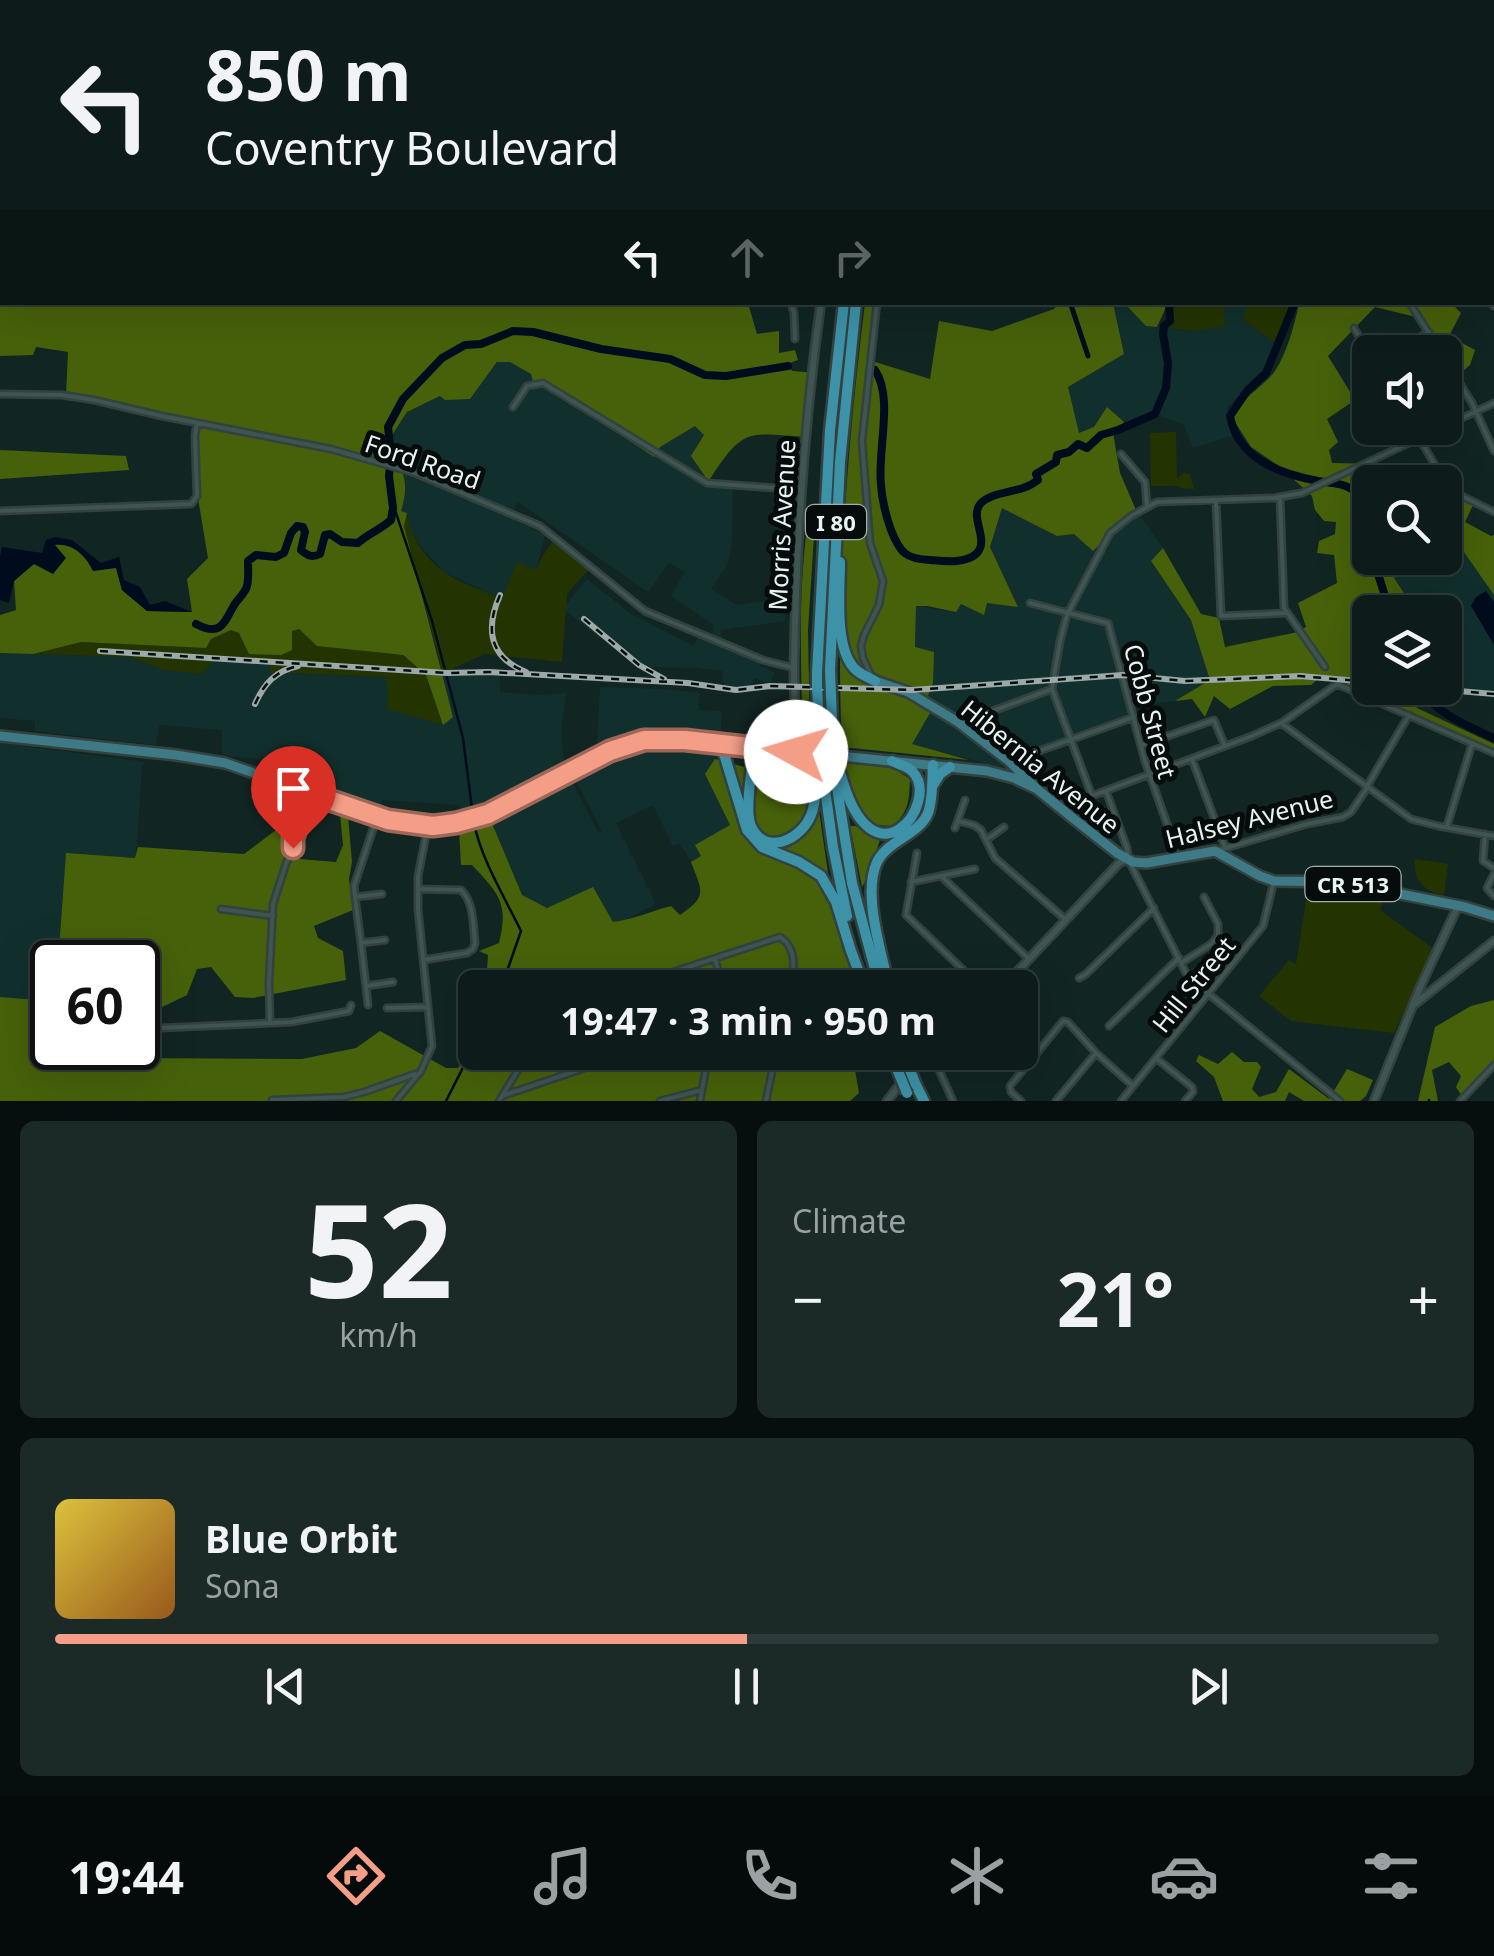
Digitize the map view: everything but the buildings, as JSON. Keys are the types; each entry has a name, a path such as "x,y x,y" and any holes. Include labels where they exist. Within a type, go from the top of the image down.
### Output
{"highway":[{"name":"I 80","path":"820,776 817,673 826,474 844,305"},
{"name":"I 80","path":"837,771 830,670 840,462 856,305"},
{"path":"840,462 841,633 854,668 875,681"},
{"path":"722,744 747,830 762,848 800,862 821,876 836,902 859,970"},
{"path":"754,747 750,822 758,835 776,844 793,838 807,823 820,776"},
{"path":"752,770 759,755 774,749"},
{"path":"837,771 857,818 874,831 890,833 904,827 913,816 918,790 914,772 892,761"},
{"path":"885,970 874,918 874,871 884,852 924,819 930,807 933,765"},
{"path":"932,791 936,778 950,767"},
{"path":"837,771 852,884 875,970"},
{"path":"820,776 836,869 861,970"},
{"path":"911,1093 924,1101"}],"main road":[{"name":"Hibernia Avenue","path":"875,681 908,692 960,724 1009,762 1037,790 1128,858"},
{"path":"0,736 200,758 231,765 377,817 428,826 479,817 601,755 631,743 664,738 1000,773 1037,790"},
{"name":"Halsey Avenue","path":"1128,858 1138,864 1220,849"},
{"name":"CR 513","path":"1220,849 1274,881 1341,882 1494,916"}],"street":[{"path":"793,305 795,339"},
{"name":"Morris Avenue","path":"796,752 794,668 802,490 821,305"},
{"path":"875,681 861,646 879,605 884,581 870,543 862,441 877,305"},
{"path":"1411,305 1431,335"},
{"path":"1354,328 1358,335"},
{"path":"1424,335 1429,332"},
{"path":"512,406 527,386 543,383 708,483 802,490"},
{"path":"1462,388 1494,451"},
{"name":"Ford Road","path":"0,394 74,396 394,466 540,526 645,612 763,660 794,668"},
{"path":"1462,418 1494,403"},
{"path":"0,511 192,504 197,496 198,423"},
{"path":"1092,796 1052,688 1068,611 1110,533 1146,506 1162,502 1302,493 1404,445"},
{"path":"1423,445 1450,490 1494,512"},
{"path":"1121,454 1145,482 1146,506"},
{"path":"1280,497 1284,608 1325,667"},
{"path":"1216,500 1221,616 1286,614"},
{"path":"1030,602 1068,611"},
{"name":"Cobb Street","path":"1068,611 1108,624 1149,774 1175,847"},
{"path":"1062,809 1280,723 1337,684 1494,753"},
{"path":"960,724 1052,688"},
{"name":"Halsey Avenue","path":"1220,849 1349,814 1409,715"},
{"path":"1009,762 1134,717"},
{"path":"1141,745 1214,720 1225,746"},
{"path":"1280,723 1411,819 1494,836"},
{"path":"1446,828 1472,744"},
{"path":"1192,758 1220,849"},
{"path":"1106,791 1128,858 1188,977 1340,1101"},
{"path":"270,1023 276,892 299,842 312,794"},
{"path":"955,828 965,800"},
{"path":"368,1005 354,880 377,817"},
{"path":"958,821 978,828 995,858 1066,920"},
{"path":"396,1101 420,1072 432,1046 418,888 428,826"},
{"path":"986,840 1004,827"},
{"path":"1486,834 1483,862 1494,871 1487,888 1494,896"},
{"path":"917,854 906,910 908,918 963,970"},
{"path":"1019,970 1128,858"},
{"path":"911,882 975,869"},
{"path":"942,877 1029,959"},
{"name":"Hill Street","path":"1121,1101 1263,926 1274,881"},
{"path":"418,888 461,890 466,894 475,943 467,953 422,960"},
{"path":"355,897 382,894"},
{"path":"1109,1026 1180,961 1218,936 1216,921 1204,897"},
{"path":"1374,1101 1458,906"},
{"path":"1079,978 1154,908"},
{"path":"221,909 273,916"},
{"path":"680,970 780,938 786,941 794,961 793,970"},
{"path":"361,943 386,940"},
{"path":"1414,1005 1494,942"},
{"path":"715,959 718,970"},
{"path":"366,986 392,982"},
{"path":"1420,988 1430,992"},
{"path":"160,1028 292,1022 348,1011 351,1004"},
{"path":"387,1008 428,1007"},
{"path":"1021,1101 1009,1088 1065,1021 1133,1086"},
{"path":"1056,1101 1096,1053"},
{"path":"1156,1058 1192,1087 1186,1101"},
{"path":"1460,1101 1494,1065"},
{"path":"501,1098 517,1070"},
{"path":"501,1098 581,1070"},
{"path":"700,1101 706,1070"},
{"path":"766,1101 772,1070"},
{"path":"887,1101 913,1070"},
{"path":"937,1070 953,1101"},
{"path":"272,1100 344,1096 420,1072"},
{"path":"660,1101 702,1090"}],"shaded area":[{"path":"1113,305 1126,305 1146,326 1197,331 1220,305 1247,305 1244,316 1247,323 1278,344 1263,372 1227,407 1232,436 1193,448 1184,425 1156,414 1113,433 1094,427 1079,434 1068,387 1124,354"},
{"path":"498,362 510,362 531,374 536,387 653,456 660,447 695,426 705,435 703,470 708,479 733,482 732,544 728,563 711,589 737,605 786,598 785,621 721,630 721,637 762,655 760,666 775,673 769,684 754,678 749,690 724,689 722,671 637,667 566,611 566,605 587,579 631,614 694,646 701,630 712,634 714,625 671,596 685,572 669,563 648,592 518,502 510,517 545,535 536,570 502,599 444,572 421,547 408,526 407,513 401,511 385,446 407,412 441,396 470,399"},
{"path":"1002,508 1057,536 1110,524 1136,510 1163,548 1151,562 1191,620 1211,680 1175,701 1131,707 1132,716 1006,763 1020,776 911,744 934,706 926,701 915,648 916,606 947,611 961,604 984,614 986,603 1018,606 990,547"},
{"path":"46,540 72,540 101,563 119,557 124,580 140,587 150,605 165,601 192,612 147,611 122,590 116,568 93,571 78,551 61,545 55,545 66,558 53,574 34,564 14,581 9,603 0,600 2,547 42,553"},
{"path":"1462,549 1494,595 1494,696 1462,693 1462,595 1405,595 1392,575 1462,575"},
{"path":"1486,591 1494,602 1494,645 1471,606"},
{"path":"0,653 130,657 163,670 202,674 213,660 271,664 272,672 388,677 453,717 441,676 500,672 500,692 566,693 561,735 564,763 477,808 461,812 459,805 382,800 381,808 332,789 327,776 284,774 261,766 261,759 222,754 222,730 159,725 156,745 35,731 35,721 0,718"},
{"path":"600,687 700,693 698,710 722,711 719,753 705,775 730,825 696,845 701,856 691,862 680,844 673,846 653,805 616,823 656,904 618,923 613,922 593,888 547,908 522,896 491,821 569,776 598,832 602,831 573,775 605,759 597,741"},
{"path":"0,743 145,762 136,858 66,854 60,940 30,940 30,999 0,997"}],"green space":[{"path":"0,305 749,305 757,334 779,331 779,353 795,350 798,360 787,364 792,371 817,373 809,437 750,437 732,449 710,479 691,456 704,435 695,426 660,447 654,457 533,381 531,374 510,362 497,362 470,399 445,400 440,396 407,412 385,446 404,476 404,526 453,717 443,725 426,675 403,655 317,646 299,629 292,631 292,650 281,655 249,654 239,633 231,630 211,639 206,648 81,642 33,654 0,653 0,615 16,610 14,581 55,544 78,551 93,570 116,567 122,590 147,611 192,612 187,579 208,558 198,498 196,422 66,395 68,352 36,347 33,355 0,356"},
{"path":"865,305 880,305 872,361 930,379 939,321 992,331 1057,305 1113,305 1124,354 1068,387 1079,433 1094,427 1107,407 1124,422 1113,433 1120,473 1136,510 1093,551 1074,534 1057,536 1002,508 990,547 1018,607 987,603 984,615 961,604 956,612 916,606 915,647 934,652 933,683 926,701 934,706 912,744 969,760 842,747 840,636 853,413"},
{"path":"1126,305 1167,305 1157,327 1146,326"},
{"path":"1171,305 1223,305 1225,326 1197,331 1168,328"},
{"path":"1247,305 1289,305 1278,344 1243,316"},
{"path":"1298,305 1453,305 1461,313 1450,335 1433,335 1424,319 1375,307 1328,356 1352,395 1352,402 1327,419 1338,442 1329,450 1332,463 1379,465 1352,465 1352,575 1392,575 1405,595 1352,595 1352,688 1323,675 1311,685 1273,686 1230,709 1214,696 1205,717 1192,699 1175,701 1210,680 1191,620 1151,561 1163,548 1201,614 1219,618 1225,647 1298,632 1306,627 1298,603 1337,583 1334,555 1317,553 1319,541 1335,534 1336,522 1324,521 1315,510 1312,496 1251,447 1233,419 1241,404 1270,378 1279,364"},
{"path":"1462,343 1475,350 1470,365 1462,372"},
{"path":"1176,432 1177,478 1190,474 1194,489 1151,486 1150,433"},
{"path":"0,450 126,456 129,470 0,479"},
{"path":"1462,496 1474,503 1465,522 1494,535 1494,595 1462,549"},
{"path":"816,505 808,630 810,744 803,739 802,595 810,509"},
{"path":"407,513 415,538 437,567 502,599 517,562 536,570 556,536 590,568 567,594 562,662 485,654 441,674 404,526"},
{"path":"299,629 317,646 402,655 426,675 443,725 388,709 387,677 271,672 270,664 214,660 202,674 163,670 130,657 33,654 81,642 205,648 211,639 231,630 239,633"},
{"path":"1391,705 1416,705 1494,744 1494,750"},
{"path":"715,759 759,771 788,760 812,762 829,880 853,970 487,970 488,955 479,951 499,943 502,908 495,892 472,865 461,865 459,830 491,821 522,895 547,908 593,887 613,922 671,906 680,915 699,898 691,862 701,856 695,845 730,825 705,774"},
{"path":"845,763 893,768 910,779 907,805 893,826 874,825 868,818 855,797"},
{"path":"292,800 299,804 293,822 299,859 336,862 343,845 340,814 348,816 353,910 314,926 318,938 343,951 346,980 253,998 235,997 211,967 197,969 187,995 160,1008 160,940 60,940 66,853 135,858 138,847 244,854 292,818"},
{"path":"850,826 880,840 862,887"},
{"path":"1415,859 1448,864 1444,895 1421,883"},
{"path":"1313,890 1343,891 1384,900 1380,910 1434,949 1394,1033 1291,1021 1259,996 1289,960 1296,964 1306,901"},
{"path":"0,997 30,999 30,1070 160,1070 160,1058 302,1059 356,1048 380,1031 446,1068 458,1070 855,1070 859,1093 850,1101 0,1101"},
{"path":"1494,1000 1494,1066 1462,1096 1456,1087 1461,1076 1449,1062 1432,1070 1438,1101 1418,1101 1435,1027 1471,1006"},
{"path":"1232,1052 1244,1062 1257,1062 1261,1067 1252,1089 1259,1097 1276,1092 1289,1069 1329,1099 1347,1069 1373,1080 1360,1101 1304,1101 1289,1092 1285,1101 1223,1101 1214,1077 1196,1061 1199,1055 1218,1064"}],"waterway":[{"path":"1071,305 1088,356"},
{"path":"875,370 881,382 884,410 882,491 894,538 905,553 915,558 966,559 980,548 977,515 986,499 1038,480 1036,474 1056,462 1057,455 1078,444 1087,448 1101,435 1155,414 1166,388 1168,363 1163,334 1170,321 1169,305"},
{"path":"1294,305 1266,373 1247,391 1230,416 1242,443 1263,462 1304,478 1352,490"},
{"path":"196,624 210,629 223,624 246,589 248,561 256,555 276,557 284,553 297,526 305,532 301,550 312,556 320,554 325,535 358,543 391,520 388,427 403,399 442,358 465,345 481,344 513,331 533,332 601,349 670,359 705,375 726,376 788,366"},
{"path":"390,495 432,621 463,738 473,816"},
{"path":"1378,575 1385,595"},
{"path":"1435,705 1494,738"},
{"path":"474,823 488,864 521,931 507,970"},
{"path":"446,1101 462,1070"}],"railway":[{"path":"500,595 493,619 494,641 504,658 526,672"},
{"path":"584,619 639,665 664,679"},
{"path":"100,651 447,673 688,683 736,690 770,686 912,690 1123,675 1185,681 1300,676 1352,680"},
{"path":"255,704 271,679 298,666"},
{"path":"1462,691 1494,694"}],"route":[{"path":"293,848 309,793 388,820 433,826 488,814 610,751 644,740 664,738 796,752"}]}
